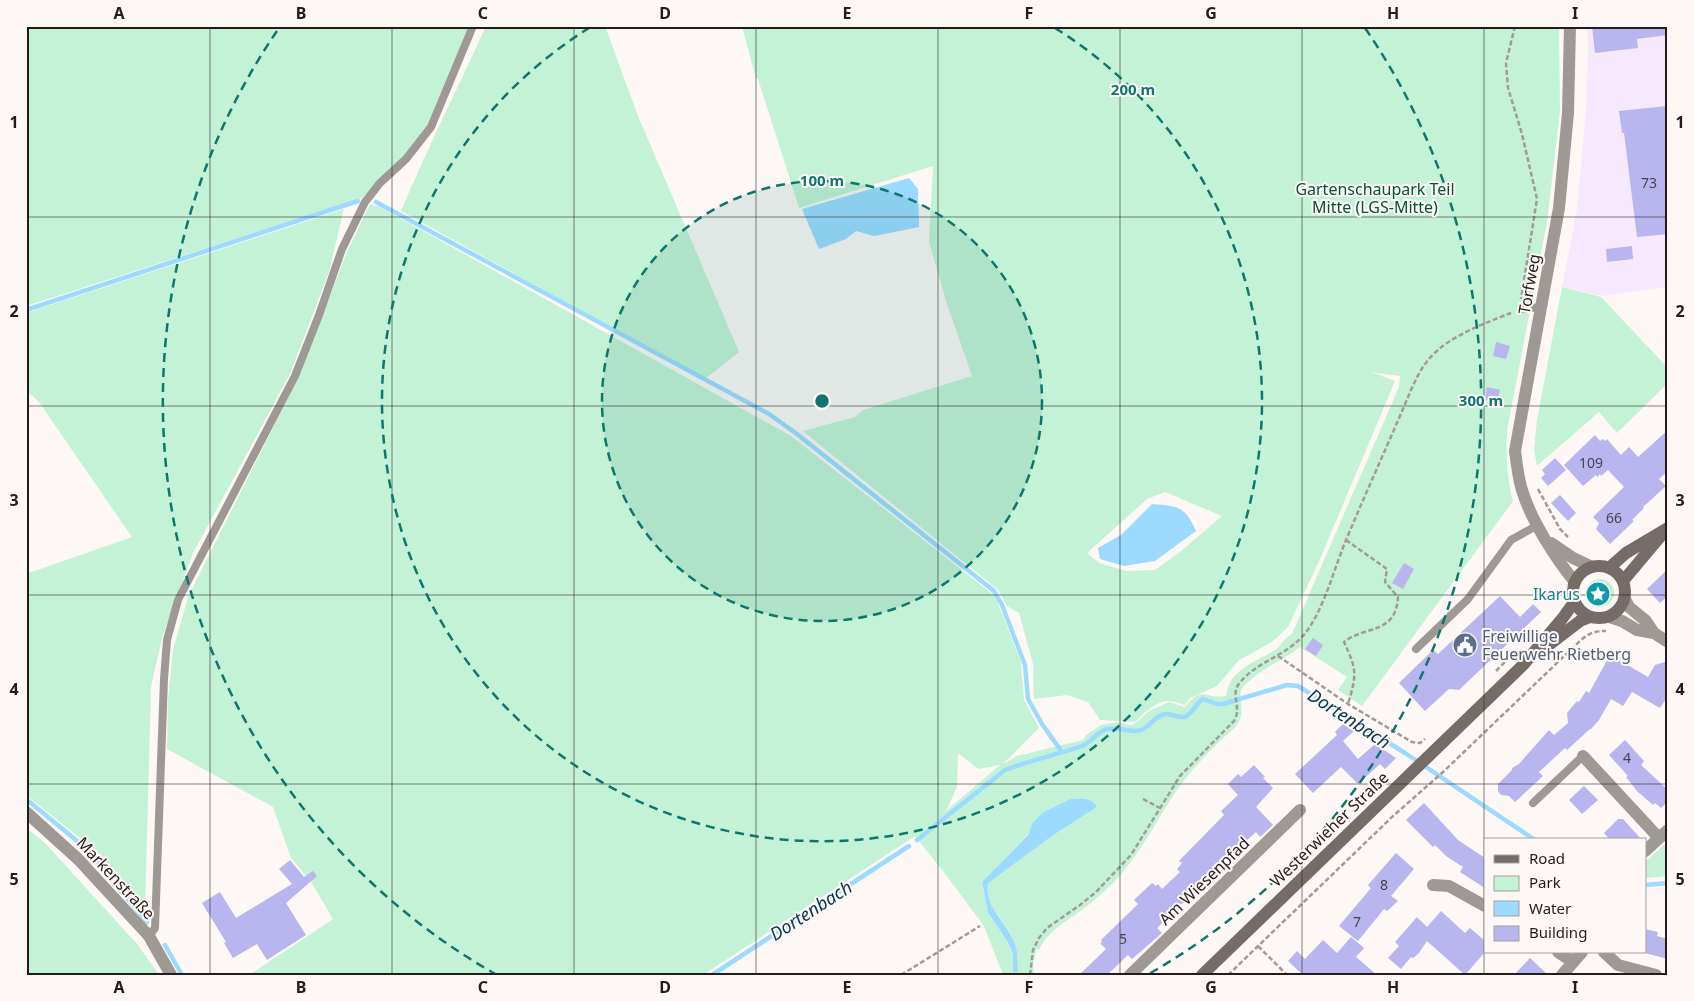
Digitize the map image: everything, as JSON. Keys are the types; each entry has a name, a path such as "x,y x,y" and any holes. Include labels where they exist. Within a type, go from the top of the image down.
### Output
{"main road":[{"path":"1609,568 1626,553 1668,528"},
{"path":"1623,581 1668,528"},
{"path":"1592,567 1609,568 1618,574 1623,581 1626,590 1625,599 1620,610 1609,617 1598,619 1590,617 1581,612 1575,601 1573,590 1575,582 1580,574 1592,567"},
{"name":"Westerwieher Straße","path":"1202,975 1522,665 1575,601"},
{"name":"Westerwieher Straße","path":"1522,665 1580,621 1590,617"}],"street":[{"name":"Torfweg","path":"1570,26 1568,113 1559,208 1515,451 1521,489 1538,525 1564,569 1575,582"},
{"name":"Torfweg","path":"1547,540 1573,558 1592,567"},
{"path":"1625,599 1629,607 1646,621 1654,633"},
{"path":"1609,617 1622,621 1637,630 1654,633 1668,642"},
{"path":"1583,756 1663,834 1646,850"},
{"name":"Am Wiesenpfad","path":"1130,975 1300,810"},
{"name":"Markenstraße","path":"26,812 78,859 148,936 171,975"},
{"path":"1434,885 1449,886 1484,905"},
{"path":"1606,954 1618,965 1656,975"},
{"path":"1562,975 1578,957"}],"lane":[{"path":"148,936 155,928 167,640 178,600 295,376 342,249 361,210 380,183 406,159 431,127 473,26"},
{"path":"1521,309 1541,307"},
{"path":"1416,649 1468,599 1511,540 1538,525"},
{"path":"1533,803 1583,756"}],"path":[{"path":"1030,975 1033,950 1047,928 1086,901 1115,873 1131,855 1180,776 1234,721 1238,713 1236,688 1258,668 1298,642 1308,629 1420,371 1430,358 1448,343 1484,323 1521,309 1520,302 1537,199 1522,134 1508,88 1506,63 1515,26"},
{"path":"1346,540 1387,569 1385,582 1398,596 1398,605 1385,624 1377,629 1352,636 1344,642 1354,662 1355,681 1348,704"},
{"path":"1228,975 1392,817 1432,782 1581,640"},
{"path":"1494,672 1521,646"},
{"path":"1278,656 1348,704 1412,742 1420,743 1425,739"},
{"path":"1143,800 1160,808"},
{"path":"901,975 980,926"},
{"path":"1258,946 1287,975"}],"shaded area":[{"path":"1587,26 1668,26 1668,287 1601,296 1562,287 1577,209 1586,109"}],"green space":[{"path":"26,26 469,26 428,126 403,157 362,198 26,306"},
{"path":"486,26 605,26 638,116 739,352 705,379 401,211"},
{"name":"Gartenschaupark Teil Mitte (LGS-Mitte)","path":"742,26 1559,26 1560,111 1547,222 1507,430 1507,466 1513,501 1362,706 1338,690 1347,677 1300,647 1250,680 1240,693 1241,716 1238,724 1207,754 1185,779 1135,857 1114,882 1088,905 1051,933 1039,950 1037,948 1033,965 1034,975 1003,975 984,926 915,836 703,975 249,975 333,919 311,882 291,858 273,807 167,749 168,699 173,650 188,597 298,378 347,252 370,204 380,207 791,436 995,596 1021,662 1024,700 1039,728 1003,764 1017,756 1083,740 1086,735 1101,725 1118,722 1133,725 1149,711 1169,702 1185,707 1200,694 1219,697 1226,696 1232,679 1237,674 1249,664 1275,650 1292,634 1399,387 1400,376 1371,372 1395,381 1320,559 1288,627 1272,642 1239,660 1217,686 1190,698 1185,705 1171,701 1159,703 1150,708 1135,722 1100,720 1088,702 1067,695 1034,699 1033,664 1019,613 1007,606 998,590 803,431 855,417 863,410 972,376 946,301 929,242 933,166 799,208 758,79 756,79","holes":["1165,492 1222,516 1180,552 1155,570 1126,571 1099,563 1087,553 1147,499","958,753 978,769 1000,765 946,811 957,787","1097,807 1052,836 988,882 988,891 993,907 1012,936 1016,947 1013,972 1013,953 988,912 982,882 1028,834 1032,824"]},
{"path":"344,209 329,272 290,374 193,553 162,638 151,687 145,911 84,841 26,795 26,574 132,537 39,402 26,390 26,313"},
{"path":"1562,287 1601,297 1668,368 1668,383 1617,433 1599,412 1537,466 1534,449 1537,420"},
{"path":"1600,579 1610,583 1614,593 1610,603 1600,607 1590,603 1586,593 1590,583"},
{"path":"26,828 45,843 138,945 159,975 26,975"},
{"path":"1668,841 1668,876 1646,878 1646,861"}],"water":[{"path":"909,178 918,189 919,227 874,236 856,231 846,239 819,249 802,209"},
{"path":"1152,504 1180,509 1188,517 1196,531 1155,561 1124,566 1100,559 1098,548 1121,535"},
{"path":"1071,799 1089,800 1097,807 1052,836 988,883 989,900 1016,947 1018,972 1013,972 1013,953 988,912 982,882 1028,835 1032,824 1042,813"}],"building":[{"path":"1592,26 1668,26 1668,35 1637,39 1638,48 1595,53"},
{"path":"1667,106 1668,234 1637,237 1624,133 1622,133 1619,111"},
{"path":"1632,246 1633,259 1607,262 1606,249"},
{"path":"1496,342 1510,346 1506,359 1493,356"},
{"path":"1487,387 1500,390 1497,403 1485,400"},
{"path":"1668,430 1668,471 1659,479 1666,486 1643,507 1632,520 1634,521 1610,544 1596,529 1599,523 1593,517 1624,487 1608,470 1601,476 1600,474 1597,477 1596,475 1583,486 1564,465 1595,435 1600,441 1607,439 1621,455 1629,447 1638,457"},
{"path":"1555,458 1566,470 1548,486 1541,478 1545,474 1542,470"},
{"path":"1560,495 1576,513 1568,521 1551,503"},
{"path":"1404,563 1414,569 1403,589 1392,583"},
{"path":"1668,569 1668,596 1660,603 1647,589"},
{"path":"1500,596 1520,617 1533,604 1541,612 1459,690 1449,689 1425,711 1399,683 1433,650 1438,654"},
{"path":"1313,638 1323,645 1316,656 1305,649"},
{"path":"1610,655 1648,677 1655,665 1668,661 1668,696 1660,708 1632,692 1623,706 1611,699 1599,720 1591,729 1567,750 1565,748 1539,772 1543,776 1515,802 1509,796 1501,795 1498,791 1498,784 1512,768 1519,764 1549,730 1554,735 1568,723 1567,713 1577,701 1579,702 1586,691 1589,693"},
{"path":"1343,724 1354,731 1343,741 1358,759 1375,744 1396,758 1385,769 1380,764 1358,784 1341,767 1313,793 1295,774 1337,735 1335,732"},
{"path":"1625,740 1644,761 1641,765 1668,790 1668,801 1661,808 1655,803 1653,805 1637,791 1626,777 1628,776 1609,755"},
{"path":"1254,765 1273,788 1256,807 1273,825 1260,837 1256,832 1230,856 1228,854 1201,881 1203,883 1157,928 1162,933 1132,959 1128,955 1107,975 1079,975 1106,949 1100,943 1102,942 1101,940 1138,904 1134,900 1152,883 1156,886 1158,884 1162,889 1180,872 1177,869 1182,863 1179,861 1224,815 1221,811 1238,795 1228,784 1238,774 1241,777"},
{"path":"1584,786 1598,800 1582,814 1569,800"},
{"path":"1424,803 1458,840 1484,857 1484,887 1460,872 1463,867 1446,856 1435,845 1433,847 1406,820"},
{"path":"1618,819 1623,819 1640,838 1608,838 1604,833"},
{"path":"1396,853 1414,869 1391,896 1398,901 1387,911 1384,909 1358,941 1339,926 1371,888 1368,885"},
{"path":"290,860 304,877 313,871 317,876 286,903 306,935 267,960 257,944 233,958 224,943 226,942 202,903 220,892 236,918 292,884 279,869"},
{"path":"1441,911 1465,933 1470,928 1484,940 1484,953 1465,975 1427,941 1419,953 1413,958 1411,957 1401,969 1388,958 1399,946 1395,942 1417,917 1427,927"},
{"path":"1646,929 1658,932 1657,936 1668,939 1668,959 1646,953"},
{"path":"1351,937 1364,948 1356,957 1377,975 1321,975 1319,973 1317,975 1303,975 1288,961 1297,951 1305,959 1323,940 1337,953"},
{"path":"1530,958 1548,975 1514,975"}],"waterway":[{"path":"26,310 358,201"},
{"path":"376,202 769,414 797,434 994,591 1002,605 1025,665 1028,699 1042,724 1062,752"},
{"name":"Dortenbach","path":"917,840 1005,770 1082,746 1107,729 1116,728 1137,731 1162,715 1169,714 1185,717 1203,699 1223,704 1287,685 1298,686 1405,753 1532,838"},
{"path":"26,799 82,845 147,922"},
{"name":"Dortenbach","path":"712,975 909,846"},
{"name":"Dortenbach","path":"1646,885 1668,883"},
{"path":"165,945 182,975"}],"place":[{"name":"Ikarus","path":"1598,594"},
{"name":"Freiwillige Feuerwehr Rietberg","path":"1465,645"}]}
